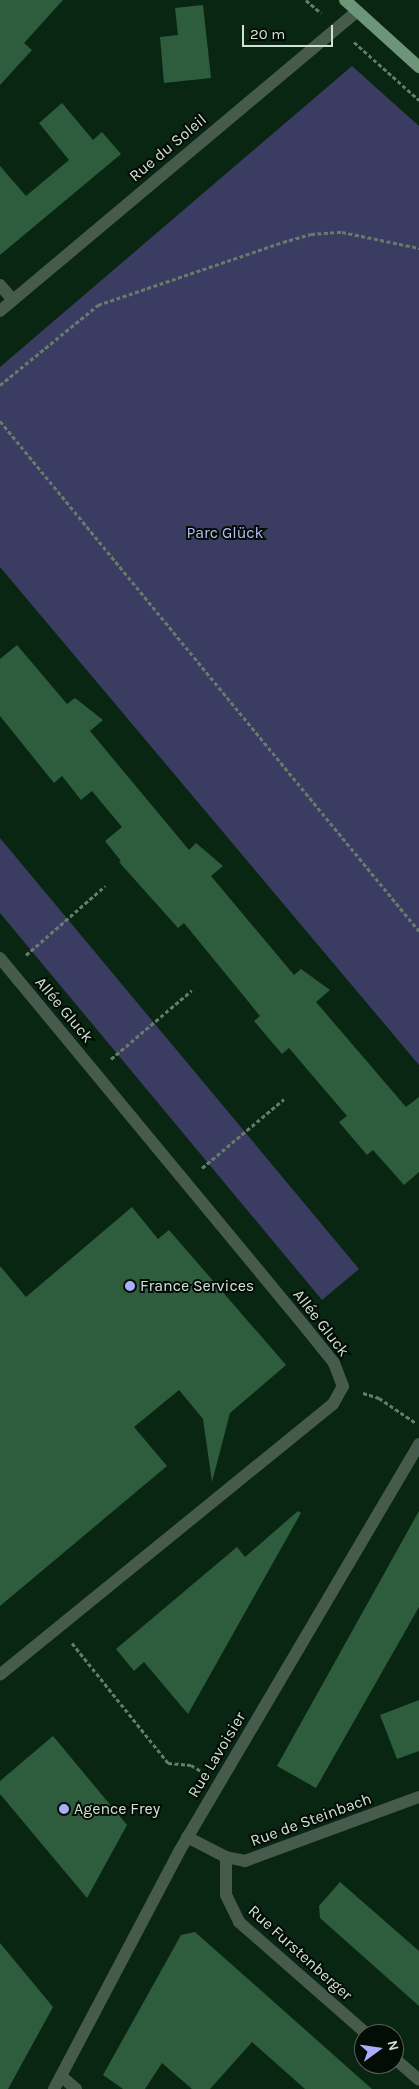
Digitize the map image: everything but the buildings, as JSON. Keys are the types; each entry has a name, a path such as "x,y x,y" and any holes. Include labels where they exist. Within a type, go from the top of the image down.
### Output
{"main road":[{"path":"345,0 419,67"}],"street":[{"name":"Rue du Soleil","path":"0,311 357,11"},
{"path":"0,286 12,300"},
{"name":"Allée Gluck","path":"0,958 334,1363 343,1386"},
{"path":"0,1676 333,1404 343,1386"},
{"name":"Rue Lavoisier","path":"54,2089 187,1837 419,1444"},
{"name":"Rue de Steinbach","path":"187,1837 226,1857 245,1861 261,1857 419,1797"},
{"name":"Rue Furstenberger","path":"226,1857 226,1895 239,1922 356,2024"},
{"path":"404,2067 419,2080"},
{"path":"61,2076 76,2089"}],"path":[{"path":"306,0 419,100"},
{"path":"0,386 98,305 283,242 311,234 342,232 419,248"},
{"path":"0,421 419,931"},
{"path":"9,969 105,886"},
{"path":"95,1073 192,990"},
{"path":"186,1182 284,1099"},
{"path":"343,1386 379,1398 419,1425"},
{"path":"60,1627 168,1763 191,1765 219,1783"}],"green space":[{"name":"Parc Glück","path":"352,66 419,126 419,1065 0,567 0,367"},
{"path":"0,838 359,1269 322,1300 0,913"}],"place":[{"name":"France Services","path":"130,1286"},
{"name":"Agence Frey","path":"64,1809"}]}
